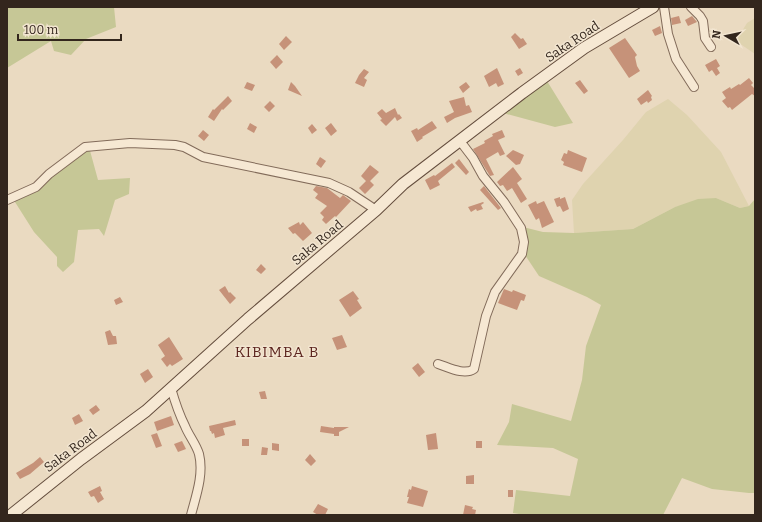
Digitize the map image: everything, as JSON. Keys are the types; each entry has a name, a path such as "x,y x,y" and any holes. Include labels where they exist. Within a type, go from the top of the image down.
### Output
{"main road":[{"name":"Saka Road","path":"11,515 81,459 146,411 248,319 376,210 403,184 522,93 584,48 653,7"}],"street":[{"path":"664,7 668,34 676,59 694,87"},
{"path":"691,7 703,21 706,38 711,47"},
{"path":"438,364 464,372 470,372 474,369 486,316 495,292 522,254 523,248 521,228 504,202 483,176 473,158 460,141"},
{"path":"7,200 36,188 49,174 85,147 130,143 158,143 184,147 203,157 329,183 349,192 376,210"},
{"path":"172,388 176,407 185,428 196,446 200,462 200,473 191,515"}],"shaded area":[{"path":"755,18 755,54 736,41 747,23"},
{"path":"668,99 687,115 721,152 749,206 740,208 716,198 675,207 633,229 574,233 572,200 583,184 646,112"}],"green space":[{"path":"7,7 114,7 116,27 86,39 71,55 54,51 51,41 7,68"},
{"path":"547,81 573,123 555,127 503,113"},
{"path":"89,147 98,180 130,178 129,194 115,200 104,236 99,229 78,230 74,262 63,272 57,266 57,257 34,232 15,202 15,198"},
{"path":"716,198 740,208 749,206 755,199 755,493 712,489 682,478 663,515 525,515 513,513 516,490 570,496 578,459 553,448 497,445 509,422 512,404 571,421 582,380 586,346 601,305 587,297 539,276 525,255 523,227 543,232 574,233 633,229 675,207 698,199"}],"building":[{"path":"679,16 681,23 672,25 671,18"},
{"path":"692,16 697,22 688,26 685,20"},
{"path":"660,26 662,33 655,36 652,30"},
{"path":"515,33 521,39 523,38 527,44 519,49 511,37"},
{"path":"286,36 292,42 284,50 279,44"},
{"path":"625,38 637,55 635,57 640,71 629,78 609,48"},
{"path":"277,55 283,62 276,69 270,62"},
{"path":"716,59 720,66 717,68 720,73 716,76 712,70 709,72 705,65"},
{"path":"497,68 504,84 498,87 496,83 489,87 484,76"},
{"path":"520,68 523,73 518,76 515,71"},
{"path":"364,69 369,72 364,78 367,80 364,87 355,83"},
{"path":"749,78 753,83 751,85 755,89 755,96 752,94 732,110 730,107 728,108 722,101 726,98 722,92 730,87 731,89 739,84 740,85"},
{"path":"580,80 588,91 584,94 575,83"},
{"path":"247,82 255,85 252,91 244,88"},
{"path":"291,82 295,86 302,96 288,90"},
{"path":"466,82 470,87 463,93 459,87"},
{"path":"648,90 652,96 652,100 641,105 637,99"},
{"path":"228,96 232,101 223,110 222,109 214,121 208,117 213,109 214,110"},
{"path":"464,97 466,106 469,105 472,112 455,118 447,123 444,117 454,112 449,101"},
{"path":"270,101 275,106 269,112 264,107"},
{"path":"395,108 398,115 399,114 402,118 397,121 395,117 386,126 380,120 382,119 377,113 382,109 386,113"},
{"path":"432,121 437,128 422,137 423,138 417,142 411,131 417,128 418,130"},
{"path":"250,123 257,127 254,133 247,129"},
{"path":"331,123 337,131 331,136 325,128"},
{"path":"312,124 317,130 312,134 308,128"},
{"path":"203,130 209,135 204,141 198,136"},
{"path":"502,130 505,137 498,140 505,154 500,156 498,152 486,159 494,175 490,176 473,149 485,143 484,141 493,136 492,134"},
{"path":"513,150 524,155 520,164 516,165 506,156"},
{"path":"568,150 587,158 582,172 563,165 564,162 561,160 564,153 567,154"},
{"path":"320,157 326,161 321,168 316,164"},
{"path":"459,159 469,172 466,175 455,163"},
{"path":"452,163 455,167 438,181 440,185 430,190 425,180 434,175 435,176"},
{"path":"370,165 379,172 370,181 374,185 365,194 359,188 366,181 361,176"},
{"path":"513,167 522,179 517,183 527,199 521,203 512,188 507,191 503,185 500,186 497,182"},
{"path":"316,186 327,188 340,198 343,195 351,201 336,217 335,216 326,224 322,220 324,217 320,213 327,206 315,198 318,194 313,190"},
{"path":"484,186 501,208 498,210 480,190"},
{"path":"560,197 560,199 565,197 569,209 563,212 560,206 557,207 554,199"},
{"path":"536,201 537,204 544,201 554,222 542,228 539,218 536,220 528,205"},
{"path":"483,202 484,203 481,205 483,209 477,211 476,209 471,212 468,207"},
{"path":"299,222 300,225 303,222 312,233 303,241 295,233 293,234 288,228"},
{"path":"261,264 266,269 261,274 256,270"},
{"path":"225,286 229,293 230,292 236,298 230,304 219,290"},
{"path":"504,289 512,292 513,290 526,295 524,301 521,300 517,310 498,303"},
{"path":"353,291 359,299 357,300 362,308 350,317 339,300"},
{"path":"120,297 123,302 116,305 114,300"},
{"path":"110,330 113,336 116,336 117,344 108,345 105,332"},
{"path":"342,335 347,347 337,350 332,338"},
{"path":"169,337 183,359 172,366 170,364 167,367 161,359 165,356 158,345"},
{"path":"418,363 425,372 419,377 412,368"},
{"path":"148,369 153,377 145,383 140,374"},
{"path":"265,391 267,399 261,399 259,392"},
{"path":"96,405 100,410 93,415 89,410"},
{"path":"79,414 83,421 75,425 72,418"},
{"path":"171,416 174,425 157,431 154,422"},
{"path":"235,420 236,425 223,428 225,435 215,438 214,433 212,434 210,431 209,426"},
{"path":"321,426 334,428 349,427 339,432 339,436 334,436 334,434 320,432"},
{"path":"157,433 162,446 156,448 151,435"},
{"path":"436,433 438,449 428,450 426,435"},
{"path":"242,439 249,439 249,446 242,446"},
{"path":"182,441 186,449 178,452 174,444"},
{"path":"476,441 482,441 482,448 476,448"},
{"path":"272,443 279,444 279,451 272,450"},
{"path":"262,447 268,448 267,455 261,455"},
{"path":"310,454 316,461 311,466 305,460"},
{"path":"40,457 44,462 30,474 20,479 16,473"},
{"path":"474,475 474,484 466,484 466,476"},
{"path":"100,486 102,491 100,492 104,499 98,503 94,496 91,497 88,492"},
{"path":"412,486 428,491 423,507 407,503 409,489 411,490"},
{"path":"508,490 513,490 513,497 508,497"},
{"path":"318,504 328,509 325,515 318,515 313,512"},
{"path":"465,505 473,507 472,509 476,510 475,515 463,515"}],"district":[{"name":"KIBIMBA B","path":"277,352"}]}
